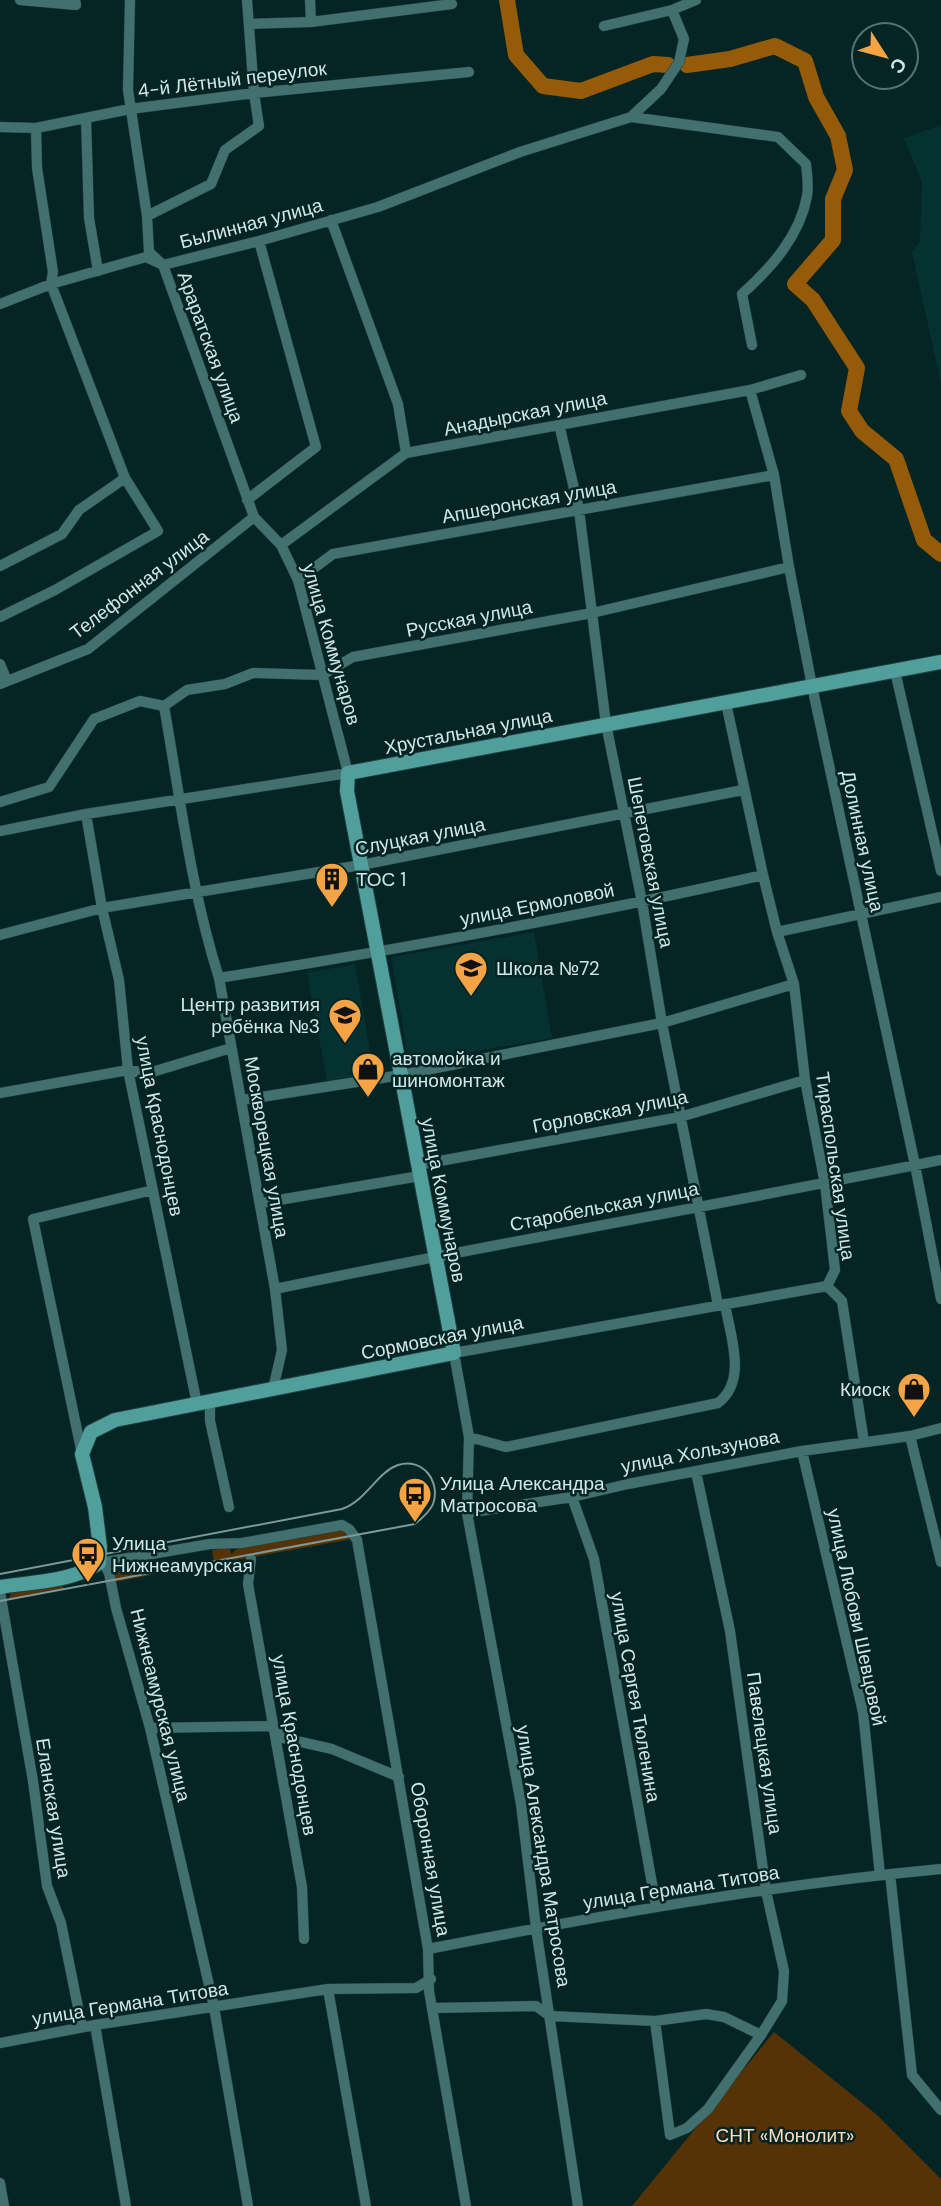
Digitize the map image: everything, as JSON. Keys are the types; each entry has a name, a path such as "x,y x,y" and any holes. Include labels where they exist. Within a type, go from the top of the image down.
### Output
{"street":[{"path":"20,0 76,5 75,0"},
{"name":"Араратская улица","path":"130,0 127,74 147,216 149,252 163,265 247,500"},
{"path":"147,216 212,184 225,150 260,126 254,93 247,0"},
{"path":"310,0 312,22"},
{"path":"604,26 672,9 696,0"},
{"path":"250,24 312,22 452,4"},
{"path":"631,117 661,89 679,62 684,38 672,9"},
{"name":"4-й Лётный переулок","path":"0,127 36,128 130,109 254,93 469,72"},
{"path":"631,117 778,137 806,164 807,195 798,227 765,273 742,294 752,345"},
{"name":"Былинная улица","path":"0,304 51,284 146,257 163,265 378,207 520,152 631,117"},
{"path":"86,118 89,218 98,271"},
{"path":"0,617 55,590 158,531 125,478 51,284 53,272 37,168 36,128"},
{"path":"331,220 398,404 405,453"},
{"path":"247,500 316,447 259,241"},
{"name":"Анадырская улица","path":"281,545 405,453 750,390 801,376"},
{"name":"Долинная улица","path":"750,390 774,475 812,686 915,1165 941,1299"},
{"name":"Шепетовская улица","path":"468,1437 506,1447 718,1403 729,1394 736,1370 680,1117 642,902 606,724 579,510 559,424"},
{"name":"Апшеронская улица","path":"298,580 333,554 774,475"},
{"path":"0,566 62,534 79,510 125,478"},
{"name":"улица Коммунаров","path":"247,500 254,517 281,545 298,580 348,773 347,790 468,1437 467,1513"},
{"name":"Телефонная улица","path":"3,683 88,649 254,517"},
{"name":"Русская улица","path":"322,675 353,657 592,613 789,567"},
{"name":"Хрустальная улица","path":"0,831 86,814 348,773 941,662"},
{"path":"0,664 3,683"},
{"path":"895,671 941,871"},
{"path":"0,802 49,787 94,719 140,701 164,706 187,690 225,684 253,673 322,675"},
{"path":"726,703 743,790 778,932 941,897"},
{"name":"Москворецкая улица","path":"164,706 206,937 219,978 275,1289 282,1350 273,1389"},
{"name":"Слуцкая улица","path":"0,935 102,908 361,865 743,790"},
{"name":"улица Краснодонцев","path":"86,814 102,908 119,980 128,1070 153,1190 229,1507"},
{"name":"улица Ермоловой","path":"219,978 378,952 642,902 763,875"},
{"name":"Тираспольская улица","path":"778,932 794,984 805,1080 825,1184 835,1270 827,1286 842,1301 864,1442"},
{"path":"242,1100 401,1074 662,1023 794,984"},
{"path":"0,1093 128,1070 149,1073 231,1048"},
{"name":"Горловская улица","path":"261,1203 680,1117 805,1080"},
{"name":"Старобельская улица","path":"275,1289 941,1160"},
{"name":"Нижнеамурская улица","path":"153,1190 33,1219 95,1507 100,1547 99,1563 105,1565 109,1573 116,1608 150,1728 214,2007 248,2206"},
{"name":"Сормовская улица","path":"82,1454 91,1432 115,1420 454,1353 827,1286"},
{"name":"улица Хользунова","path":"467,1513 572,1497 802,1451 910,1436 941,1428"},
{"path":"910,1436 941,1562"},
{"name":"улица Любови Шевцовой","path":"802,1451 863,1712 912,2075 941,2110"},
{"name":"Павелецкая улица","path":"655,2021 670,2135 687,2128 708,2109 782,2001 783,1971 766,1891 730,1630 696,1472"},
{"name":"улица Сергея Тюленина","path":"572,1497 594,1559 656,1906"},
{"name":"улица Александра Матросова","path":"467,1513 521,1804 536,1928 578,2206"},
{"name":"Оборонная улица","path":"99,1563 210,1544 242,1543 342,1525 349,1529 357,1540 428,1949 429,1991 466,2206"},
{"name":"улица Краснодонцев","path":"251,1559 248,1584 302,1887 304,1939"},
{"path":"0,1587 75,1574 89,1570 99,1563"},
{"name":"Еланская улица","path":"0,1592 33,1780 47,1886 61,1923 82,2027"},
{"path":"150,1728 273,1726 283,1738 332,1749 399,1777"},
{"name":"улица Германа Титова","path":"428,1949 656,1906 885,1874 941,1869"},
{"name":"улица Германа Титова","path":"0,2043 94,2025 327,1989 416,1988 430,1979"},
{"path":"327,1989 366,2206"},
{"path":"433,2008 536,2006 550,2015 655,2021 706,2014 724,2017 761,2035"},
{"path":"94,2025 126,2206"},
{"path":"0,2183 4,2206"}],"shaded area":[{"path":"941,125 941,384 912,252 920,241 922,182 904,138"},
{"name":"Школа №72","path":"534,932 552,1038 409,1063 391,957"},
{"name":"Центр развития ребёнка №3","path":"355,964 374,1073 327,1081 307,973"}],"green space":[{"path":"341,1528 348,1532 352,1539 214,1564 212,1550 230,1548 231,1554 239,1547"},
{"path":"188,1563 188,1568 115,1582 114,1577 123,1570 153,1570"},
{"path":"60,1584 65,1589 11,1600 9,1598 12,1592"},
{"name":"СНТ «Монолит»","path":"774,2032 876,2114 941,2179 941,2206 632,2206"}],"waterway":[{"path":"507,0 516,55 543,86 581,91 653,64 668,65"},
{"path":"687,65 730,59 775,46 805,61 816,97 838,136 845,170 833,199 833,240 795,284 813,300 857,368 849,411 862,431 896,459 924,540 941,554"}],"tram line":[{"path":"0,1574 342,1509 351,1505 391,1469 407,1463 428,1473 434,1488 432,1507 415,1524 0,1601"}],"place":[{"name":"ТОС 1","path":"332,909"},
{"name":"Школа №72","path":"471,998"},
{"name":"Центр развития ребёнка №3","path":"345,1045"},
{"name":"автомойка и шиномонтаж","path":"368,1099"},
{"name":"Киоск","path":"914,1419"},
{"name":"Улица Александра Матросова","path":"415,1524"},
{"name":"Улица Нижнеамурская","path":"88,1584"}]}
